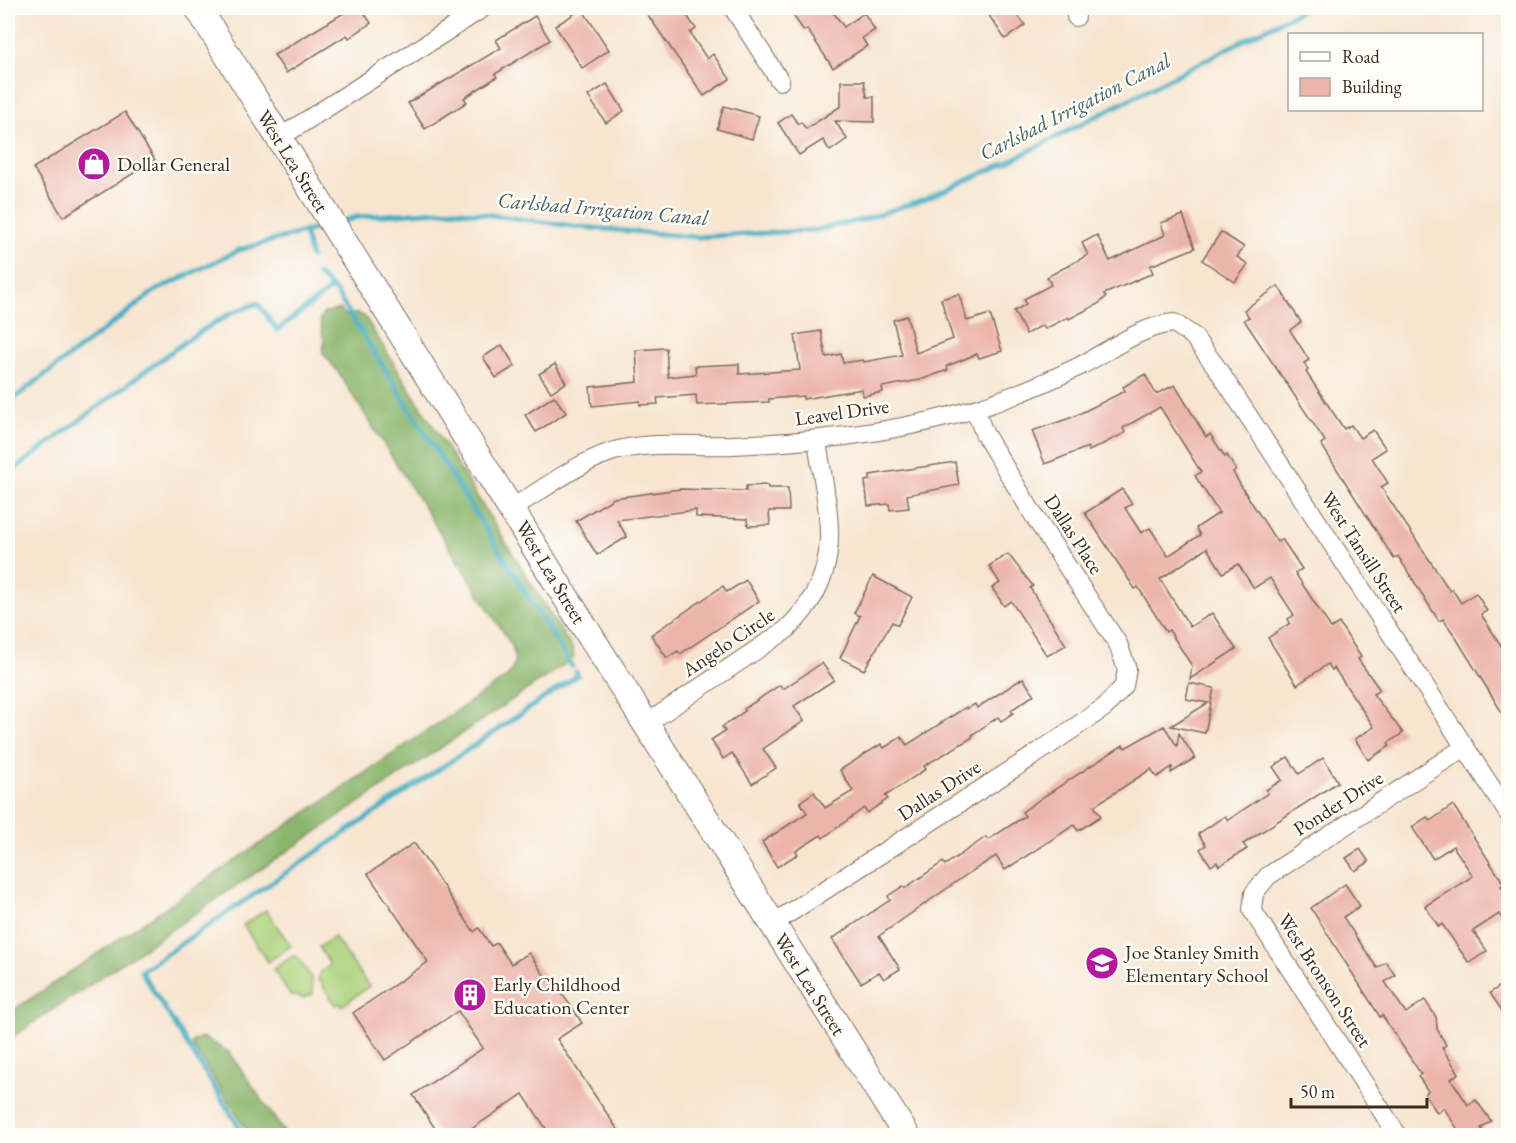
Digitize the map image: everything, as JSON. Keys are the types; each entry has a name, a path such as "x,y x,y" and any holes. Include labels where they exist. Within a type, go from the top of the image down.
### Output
{"main road":[{"name":"West Lea Street","path":"198,8 907,1136"}],"street":[{"path":"279,138 483,8"},
{"path":"733,8 780,81"},
{"name":"Leavel Drive","path":"512,508 588,462 612,452 664,444 729,446 817,441 975,409 1077,367 1156,325 1174,323"},
{"name":"West Tansill Street","path":"1174,323 1192,336 1217,368 1509,813"},
{"name":"Dallas Place","path":"975,409 984,433 1036,519 1118,644 1126,669 1124,686"},
{"name":"Angelo Circle","path":"646,724 786,630 800,617 816,594 830,557 827,513 817,441"},
{"name":"Dallas Drive","path":"772,924 1033,756 1105,706 1124,686"},
{"name":"Ponder Drive","path":"1252,910 1254,893 1268,876 1465,747"},
{"name":"West Bronson Street","path":"1252,910 1398,1136"}],"green space":[{"path":"340,309 347,316 358,313 365,317 573,650 574,658 8,1040 8,1014 508,676 513,668 515,658 512,646 338,372 323,353 324,341 320,320 324,313"},
{"path":"266,910 291,946 268,962 243,925"},
{"path":"334,937 369,986 342,1006 340,1003 336,1005 318,979 320,973 330,965 319,947"},
{"path":"293,956 297,957 311,977 313,994 303,998 290,995 273,969"},
{"path":"202,1037 229,1052 286,1135 250,1135 192,1045 193,1041"}],"building":[{"path":"352,8 361,8 371,23 349,38 347,35 286,73 274,55"},
{"path":"643,8 682,8 696,29 690,33 707,59 713,54 730,79 704,96"},
{"path":"788,8 830,8 844,27 864,13 875,30 862,38 867,46 833,68 807,29 804,31"},
{"path":"984,8 1013,8 1025,25 1005,39"},
{"path":"582,9 609,50 582,68 555,26"},
{"path":"535,16 550,40 495,74 497,77 464,98 467,102 425,129 408,103 501,48 496,40"},
{"path":"841,81 864,81 867,97 874,97 874,122 835,121 847,139 830,151 823,140 799,155 778,123 791,114 798,124 801,122 806,129 841,106"},
{"path":"607,84 624,111 606,123 588,96"},
{"path":"724,106 759,116 752,139 717,129"},
{"name":"Dollar General","path":"125,112 155,160 63,217 33,168"},
{"path":"1183,215 1195,248 1150,266 1153,273 1104,294 1106,297 1098,304 1069,319 1068,317 1045,329 1043,325 1026,334 1014,311 1026,304 1024,299 1051,285 1047,277 1088,255 1082,243 1097,235 1110,261 1165,235 1161,223"},
{"path":"1221,232 1244,247 1237,257 1248,264 1235,282 1202,260"},
{"path":"1278,286 1301,322 1290,330 1309,360 1304,363 1308,370 1306,372 1344,429 1351,425 1360,438 1373,430 1386,449 1372,458 1388,483 1381,487 1450,591 1452,589 1461,603 1476,593 1487,611 1481,614 1509,658 1509,724 1453,633 1443,619 1439,621 1398,556 1394,559 1321,444 1325,441 1244,320 1249,317 1244,310"},
{"path":"959,294 967,321 990,314 1002,351 979,358 977,354 947,366 948,370 920,380 882,387 883,392 863,396 862,389 803,399 803,396 769,399 769,402 697,405 696,395 657,398 658,404 640,405 640,401 592,406 590,387 638,382 636,350 666,348 668,377 696,374 695,366 739,364 739,374 800,370 795,335 821,331 826,357 841,354 843,363 863,360 864,362 902,355 893,320 907,316 916,353 953,339 941,299"},
{"path":"502,345 515,366 496,378 483,357"},
{"path":"555,364 566,383 551,392 539,374"},
{"path":"1145,374 1156,394 1175,385 1206,437 1210,434 1225,457 1227,455 1236,470 1233,472 1241,486 1277,542 1282,539 1302,569 1295,573 1331,628 1339,623 1361,657 1358,659 1380,690 1373,694 1403,733 1388,743 1390,746 1368,760 1355,739 1374,727 1334,668 1332,670 1328,664 1297,685 1268,638 1290,623 1288,619 1294,615 1270,578 1254,588 1238,564 1223,573 1207,548 1160,579 1190,627 1212,613 1236,649 1190,679 1192,666 1169,630 1166,632 1138,587 1135,589 1085,513 1122,489 1132,504 1125,508 1141,533 1150,528 1168,556 1200,535 1196,528 1219,513 1195,476 1201,472 1160,407 1123,428 1125,433 1089,451 1088,447 1045,464 1032,431 1073,417 1125,391 1123,387"},
{"path":"554,396 566,413 536,432 525,415"},
{"path":"955,462 959,485 907,495 909,508 890,510 889,504 868,506 865,481 870,480 870,475"},
{"path":"768,485 768,488 788,488 789,511 769,511 770,525 748,526 747,519 696,517 696,510 617,520 627,537 597,555 576,521 614,498 680,489 746,491 746,486"},
{"path":"1008,554 1033,586 1030,588 1066,645 1047,656 1011,601 1004,606 992,588 1000,583 989,566"},
{"path":"873,576 912,597 898,625 892,622 864,670 840,658 860,616 854,613"},
{"path":"746,580 759,601 680,654 678,651 667,658 651,635 723,586 727,592"},
{"path":"822,663 834,680 794,706 804,721 763,749 776,768 752,784 732,753 723,759 711,740 725,731 722,727 745,711 744,709 780,685 783,689"},
{"path":"1023,678 1034,695 1011,710 1013,713 1001,721 998,717 972,735 973,737 924,766 926,769 885,796 888,799 867,813 864,808 823,838 821,835 796,851 798,854 777,867 762,842 807,813 800,802 814,792 825,808 853,791 840,770 881,744 884,748 901,737 907,745 966,707 967,709 975,704 977,708"},
{"path":"1189,683 1214,688 1205,733 1171,726 1208,703 1186,699"},
{"path":"1164,726 1177,746 1179,733 1195,758 1171,773 1172,767 1157,777 1151,769 1094,806 1101,816 1078,831 1074,825 1005,870 996,856 969,873 879,936 900,969 884,979 879,972 861,983 832,939 890,900 888,896 903,886 905,888 943,862 945,865 986,837 988,840 1025,816 1022,812 1043,797 1123,745 1125,748"},
{"path":"1288,757 1299,774 1323,758 1338,782 1243,844 1247,849 1219,866 1217,862 1211,866 1200,849 1206,845 1198,834 1225,816 1228,820 1268,793 1266,790 1282,780 1273,767"},
{"path":"1453,805 1504,884 1501,886 1509,897 1509,927 1499,914 1473,931 1487,951 1469,963 1442,924 1439,927 1425,906 1473,876 1453,846 1433,859 1412,827 1427,817 1430,821"},
{"name":"Early Childhood Education Center","path":"414,843 474,932 479,928 491,946 497,943 511,964 529,953 548,981 551,979 573,1009 582,1023 557,1039 622,1136 551,1136 523,1094 461,1136 440,1136 413,1095 483,1048 458,1011 385,1060 353,1013 428,962 368,874"},
{"path":"1360,849 1369,862 1355,871 1346,858"},
{"path":"1345,884 1360,906 1343,917 1377,968 1386,962 1395,975 1385,982 1406,1013 1425,1000 1436,1017 1437,1029 1446,1045 1442,1048 1459,1073 1451,1079 1468,1105 1476,1100 1491,1121 1481,1128 1486,1136 1462,1136 1444,1108 1437,1113 1425,1094 1428,1091 1418,1076 1421,1074 1382,1015 1380,1017 1311,908"},
{"path":"1509,980 1509,1021 1490,993"}],"waterway":[{"name":"Carlsbad Irrigation Canal","path":"340,222 357,217 454,210 580,227 697,237 816,230 866,219 927,198 1008,162 1306,8"},
{"name":"Carlsbad Irrigation Canal","path":"8,403 155,291 239,250 325,226"},
{"path":"304,232 311,257"},
{"path":"317,274 336,292 572,666"},
{"path":"8,474 187,340 231,313 258,303 277,330 332,288"},
{"path":"245,1136 141,971 578,675 576,672"}],"place":[{"name":"Dollar General","path":"94,164"},
{"name":"Joe Stanley Smith Elementary School","path":"1102,963"},
{"name":"Early Childhood Education Center","path":"470,995"}]}
